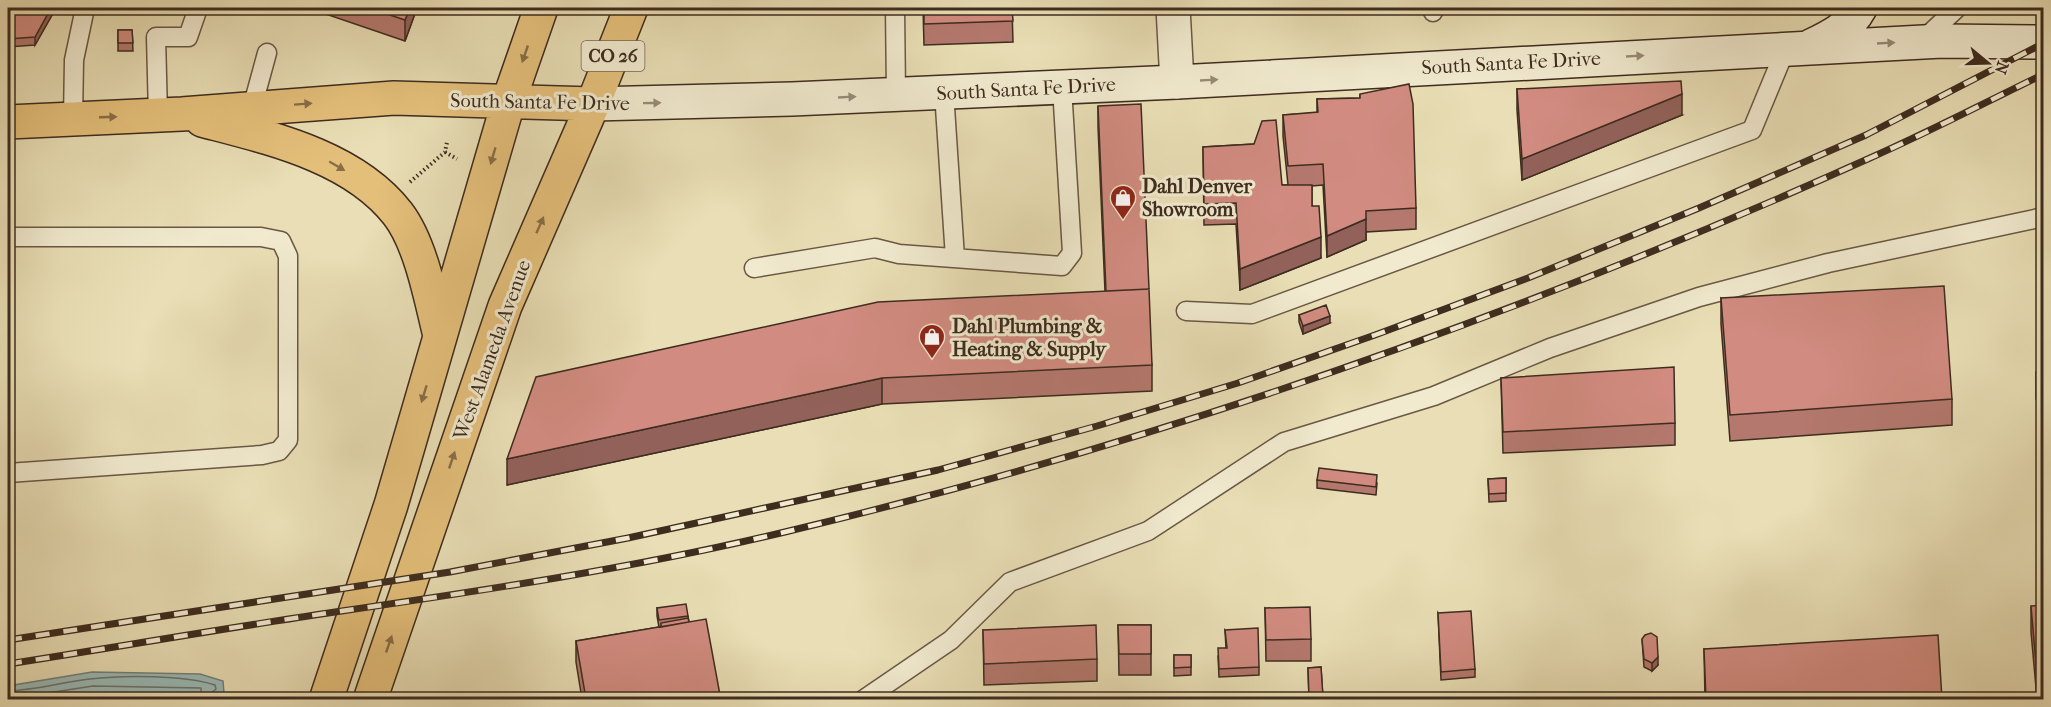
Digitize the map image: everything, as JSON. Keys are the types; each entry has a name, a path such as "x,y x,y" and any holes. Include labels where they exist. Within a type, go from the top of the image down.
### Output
{"main road":[{"path":"326,699 384,527 509,100 541,8"},
{"name":"West Alameda Avenue","path":"370,699 505,306 593,104 631,8"},
{"path":"1173,8 1177,82"},
{"path":"1798,47 1831,36 1852,20 1860,8"},
{"name":"South Santa Fe Drive","path":"8,122 170,115 394,99 509,100 593,104 896,94 1177,82 1922,41 2043,42"},
{"path":"170,115 258,135 332,162 378,193 399,216 414,247 441,338"}],"lane":[{"path":"73,119 74,60 85,8"},
{"path":"170,115 156,37 188,37 198,8"},
{"path":"895,8 896,94"},
{"path":"1922,41 1957,8"},
{"path":"1186,311 1252,314 1752,130 1798,47"},
{"path":"252,108 267,54"},
{"path":"754,268 875,248 899,254 1062,266 1072,253 1062,87"},
{"path":"944,92 955,258"},
{"path":"863,699 951,640 1010,582 1148,531 1284,442 1434,396 1550,348 1699,297 1828,262 2043,217"},
{"path":"8,237 261,237 280,241 288,256 288,440 279,452 262,455 8,472"}],"path":[{"path":"404,187 445,152 447,142"},
{"path":"445,152 458,160"}],"water":[{"path":"92,672 200,674 223,681 224,693 208,700 8,699 8,686"}],"building":[{"path":"8,8 51,8 35,37 8,39"},
{"path":"369,8 410,8 405,20"},
{"path":"924,8 1012,8 1013,21 924,24"},
{"path":"118,30 132,30 133,43 118,43"},
{"path":"1681,81 1682,94 1522,159 1517,89"},
{"path":"1409,84 1413,104 1416,208 1366,211 1366,219 1327,236 1323,164 1288,166 1283,115 1318,112 1317,99 1360,98 1360,94"},
{"name":"Dahl Denver Showroom","path":"1141,104 1149,289 1106,291 1098,106"},
{"path":"1276,120 1282,185 1312,185 1312,206 1319,206 1321,237 1240,269 1236,203 1204,204 1203,147 1254,144 1262,121"},
{"path":"1944,286 1952,399 1730,415 1721,298"},
{"path":"1149,289 1152,365 882,378 507,459 536,377 878,302"},
{"path":"1326,305 1330,316 1303,326 1299,315"},
{"path":"2043,353 2043,376 2036,373"},
{"path":"1674,367 1675,423 1503,432 1501,378"},
{"path":"1319,468 1377,475 1376,487 1317,480"},
{"path":"1506,478 1506,493 1489,494 1488,479"},
{"path":"686,604 688,616 659,620 657,608"},
{"path":"2043,605 2043,699 2039,699 2031,606"},
{"path":"1310,607 1311,639 1266,640 1265,608"},
{"path":"1471,611 1475,669 1441,672 1438,613"},
{"path":"688,618 689,622 661,627 661,623"},
{"path":"706,619 720,695 695,699 586,699 576,641"},
{"path":"1096,625 1097,659 984,664 983,630"},
{"path":"1118,625 1151,625 1151,654 1119,654"},
{"path":"1258,628 1259,667 1219,669 1218,648 1227,648 1225,630"},
{"path":"1651,633 1657,637 1658,657 1652,663 1644,659 1642,639"},
{"path":"1938,635 1942,699 1706,699 1704,649"},
{"path":"1174,655 1191,655 1191,667 1174,668"},
{"path":"1321,667 1323,697 1309,698 1308,668"}],"railway":[{"path":"8,640 450,572 628,538 938,470 1097,426 1238,383 1528,278 1699,208 1866,135 2044,43"},
{"path":"8,664 506,586 677,556 928,496 1066,457 1338,370 1473,322 1606,270 1870,158 2044,74"}],"place":[{"name":"Dahl Denver Showroom","path":"1123,221"},
{"name":"Dahl Plumbing & Heating & Supply","path":"932,360"}]}
